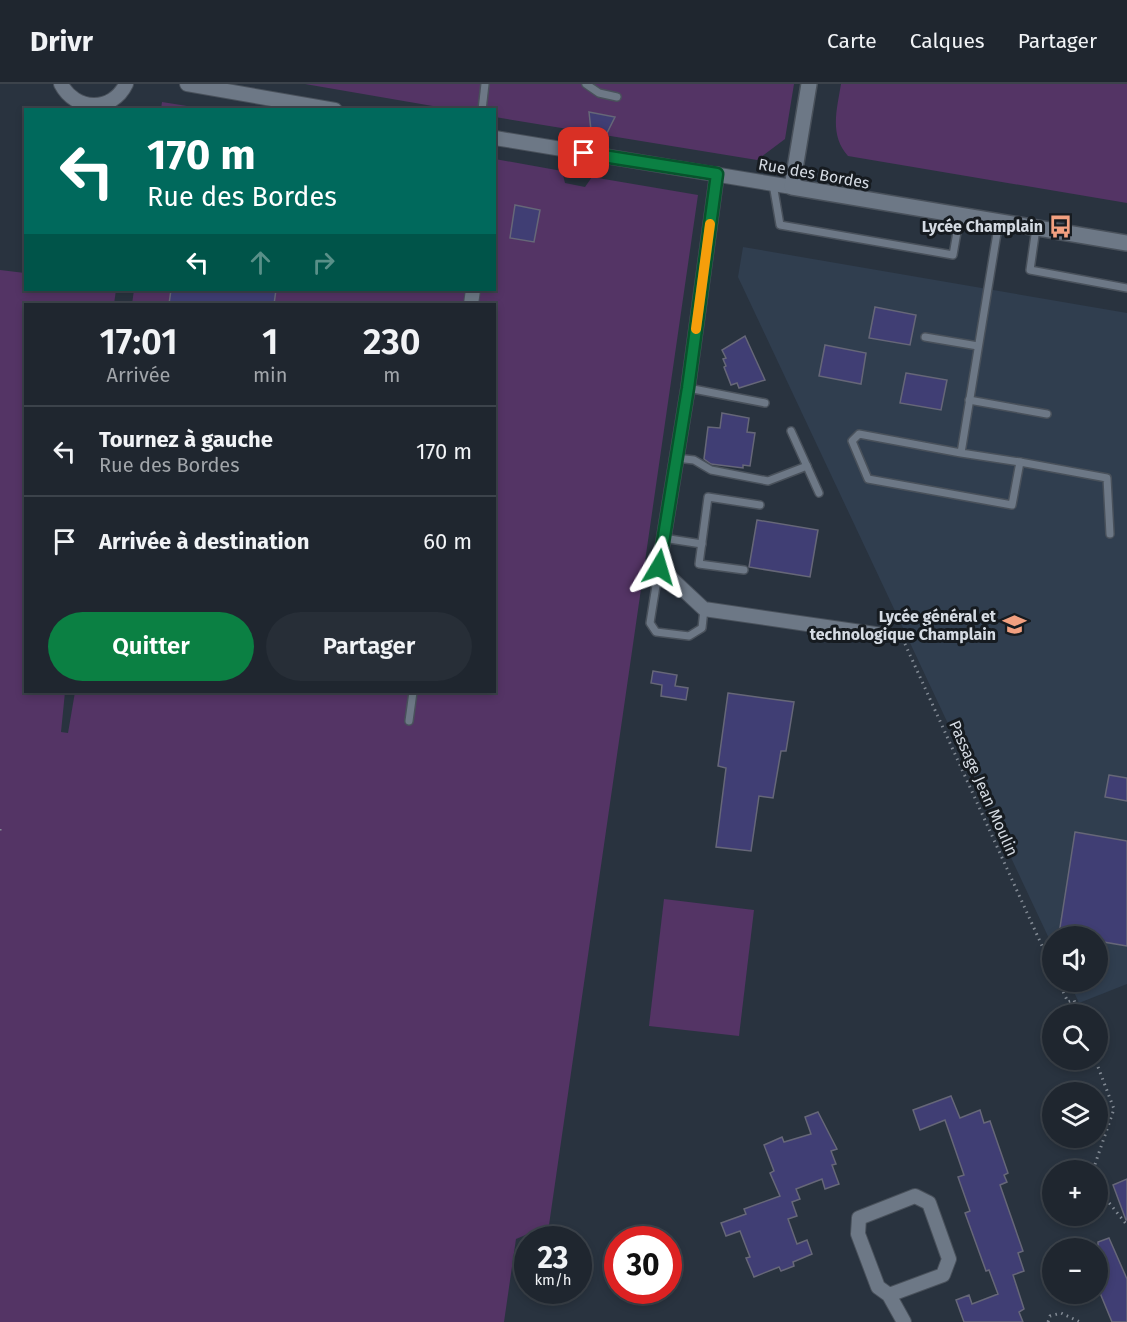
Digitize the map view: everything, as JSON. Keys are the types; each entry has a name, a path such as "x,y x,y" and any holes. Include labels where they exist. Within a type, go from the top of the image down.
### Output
{"street":[{"path":"61,84 73,99 93,106 105,104 117,97 126,84"},
{"path":"187,84 324,108"},
{"path":"792,187 809,84"},
{"name":"Rue des Bordes","path":"496,139 1127,243"},
{"path":"717,174 688,388 659,567 704,609 882,635"},
{"path":"889,1295 943,1275 949,1259 929,1203 915,1197 859,1218 858,1234 878,1287 889,1295 904,1322"}],"lane":[{"path":"482,108 485,84"},
{"path":"586,84 599,93 617,97"},
{"path":"773,184 780,225 953,255 960,215"},
{"path":"961,453 999,221"},
{"path":"1036,228 1030,270 1127,288"},
{"path":"925,337 978,346"},
{"path":"688,388 765,403"},
{"path":"969,400 1047,414"},
{"path":"791,431 819,493"},
{"path":"1020,462 1012,505 868,479 852,441 859,434 961,453 1020,462 1107,478 1110,534"},
{"path":"676,458 694,460 711,470 768,481 807,466"},
{"path":"744,570 699,564 708,497 760,505"},
{"path":"663,538 702,544"},
{"path":"659,567 650,623 656,632 689,636 702,628 704,609"},
{"path":"409,721 413,693"}],"path":[{"name":"Passage Jean Moulin","path":"882,635 900,633 1042,946"},
{"path":"1063,992 1068,1002 1074,1000 1075,1004"},
{"path":"1096,1160 1113,1109 1099,1070"},
{"path":"1108,1201 1127,1225"},
{"path":"1048,1322 1050,1317 1061,1314 1080,1322"}],"shaded area":[{"path":"305,84 794,84 785,139 757,160 496,117 496,108 444,108"},
{"path":"841,84 1127,84 1127,203 848,156 842,148 836,131 836,112"},
{"path":"162,102 200,108 161,108"},
{"path":"496,159 562,171 565,183 585,187 592,177 698,195 549,1225 514,1226 514,1253 504,1322 0,1322 0,270 24,273 24,291 116,291 114,303 24,303 24,693 65,693 61,732 68,733 75,693 496,693 496,303 132,303 134,291 496,291"},
{"name":"Lycée général et technologique Champlain","path":"743,247 1127,313 1127,984 1108,992 1108,926 1043,926 738,277"},
{"path":"664,899 754,910 739,1036 649,1026"},
{"name":"Lycée général et technologique Champlain","path":"1074,992 1107,992 1079,1003"}],"building":[{"path":"589,112 615,117 607,133 591,130"},
{"path":"515,205 540,210 534,242 510,238"},
{"path":"171,291 276,291 274,303 169,303"},
{"path":"875,307 916,315 910,345 869,338"},
{"path":"745,336 765,380 739,388 737,383 731,385 724,367 726,366 723,359 726,358 722,350"},
{"path":"825,345 866,353 861,384 819,376"},
{"path":"906,373 947,380 941,410 900,403"},
{"path":"722,413 749,418 747,432 755,433 750,466 743,465 743,468 711,464 704,459 708,427 720,428"},
{"path":"757,520 818,530 810,577 749,567"},
{"path":"653,671 677,675 675,686 688,688 686,700 661,696 662,685 651,683"},
{"path":"728,693 794,702 786,751 781,751 773,798 759,796 751,851 716,847 726,768 718,766"},
{"path":"1109,775 1127,778 1127,801 1105,797"},
{"path":"1075,832 1127,841 1127,946 1108,943 1108,926 1060,926"},
{"path":"951,1096 960,1118 980,1110 984,1123 990,1121 1008,1173 1004,1175 1007,1182 1000,1185 1023,1251 1018,1253 1024,1271 1013,1275 1024,1309 1019,1312 1023,1322 964,1322 956,1300 969,1295 972,1304 998,1294 989,1270 986,1271 965,1213 970,1211 958,1177 964,1175 945,1120 920,1130 913,1110"},
{"path":"818,1112 837,1149 831,1151 836,1164 832,1165 839,1184 825,1189 822,1179 796,1189 800,1199 792,1202 797,1216 788,1219 797,1244 807,1240 812,1254 793,1262 794,1266 781,1271 779,1267 754,1277 746,1258 750,1257 740,1231 726,1236 721,1223 746,1214 744,1209 780,1196 770,1173 774,1171 764,1145 782,1137 784,1142 811,1134 805,1117"},
{"path":"1127,1179 1127,1220 1126,1220 1113,1185"},
{"path":"1108,1238 1127,1279 1127,1322 1112,1322 1105,1304 1108,1304"}],"slow traffic":[{"path":"696,329 710,224"}],"place":[{"name":"Lycée Champlain","path":"1061,226"},
{"name":"Lycée général et technologique Champlain","path":"1014,625"}],"route":[{"path":"584,153 717,174 688,388 659,567"}]}
